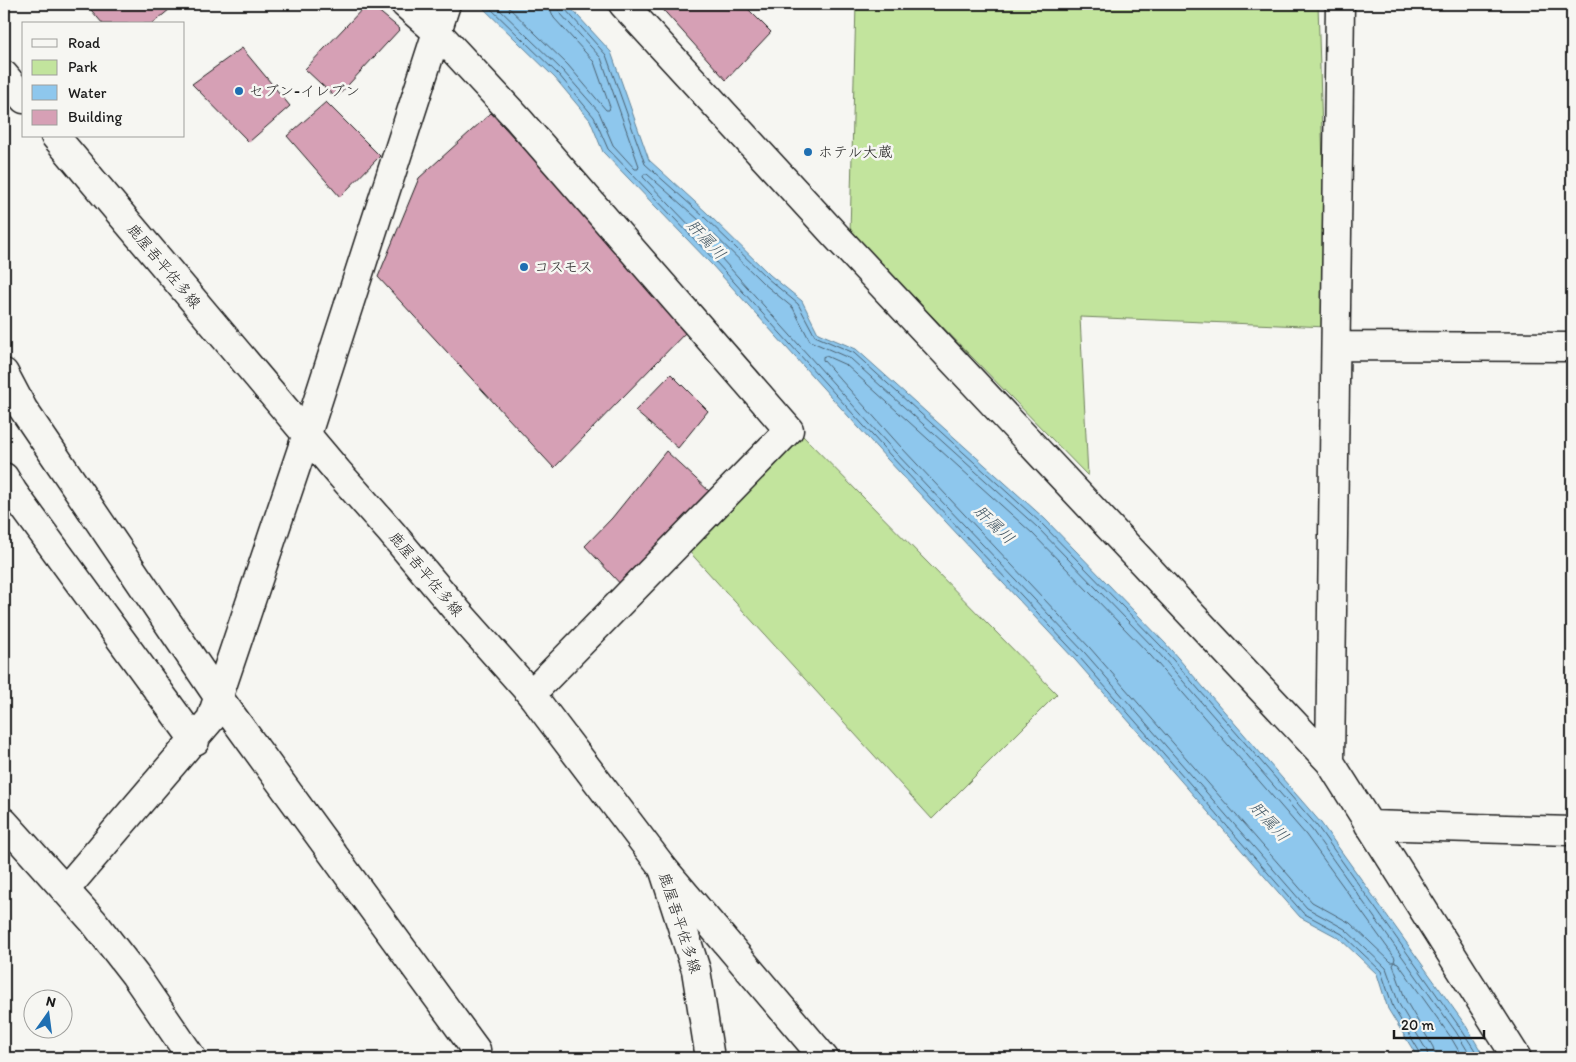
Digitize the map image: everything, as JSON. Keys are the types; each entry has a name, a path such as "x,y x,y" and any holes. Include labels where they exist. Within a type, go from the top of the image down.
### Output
{"street":[{"path":"405,4 437,32 518,119 789,430 531,694"},
{"path":"66,890 195,741 211,719 307,434 446,4"},
{"path":"622,4 836,236 1330,762 1517,1058"},
{"path":"1330,762 1340,4"},
{"path":"4,75 22,97"},
{"name":"鹿屋吾平佐多線","path":"57,138 458,612 531,694 663,868 696,970 710,1058"},
{"path":"1336,346 1572,347"},
{"path":"4,373 23,409 219,698 476,1050 472,1058"},
{"path":"4,477 13,492 195,741"},
{"path":"4,822 92,920 135,975 192,1058"},
{"path":"1369,825 1572,831"},
{"path":"663,868 824,1058"}],"green space":[{"path":"856,4 1318,4 1328,327 1080,317 1088,476 850,232"},
{"path":"799,432 1057,694 932,819 686,548"}],"water":[{"name":"肝属川","path":"479,4 567,4 611,52 649,160 706,212 770,275 802,301 818,333 856,349 1045,519 1165,643 1321,823 1466,1026 1485,1058 1418,1058 1388,1009 1377,974 1339,938 1300,917 1076,661 887,459 712,265 603,152 590,120 555,78"}],"building":[{"path":"86,4 176,4 154,22 101,22"},
{"path":"367,4 370,4 400,29 336,98 305,69"},
{"path":"658,4 743,4 771,32 726,80"},
{"path":"242,48 290,106 249,142 192,84"},
{"path":"326,102 380,156 340,197 287,136"},
{"path":"491,113 690,328 554,468 378,277 419,178"},
{"path":"671,374 708,411 678,448 635,411"},
{"path":"666,451 710,492 624,588 585,546 612,518"}],"place":[{"name":"セブン-イレブン","path":"239,91"},
{"name":"ホテル大蔵","path":"808,152"},
{"name":"コスモス","path":"524,267"}]}
